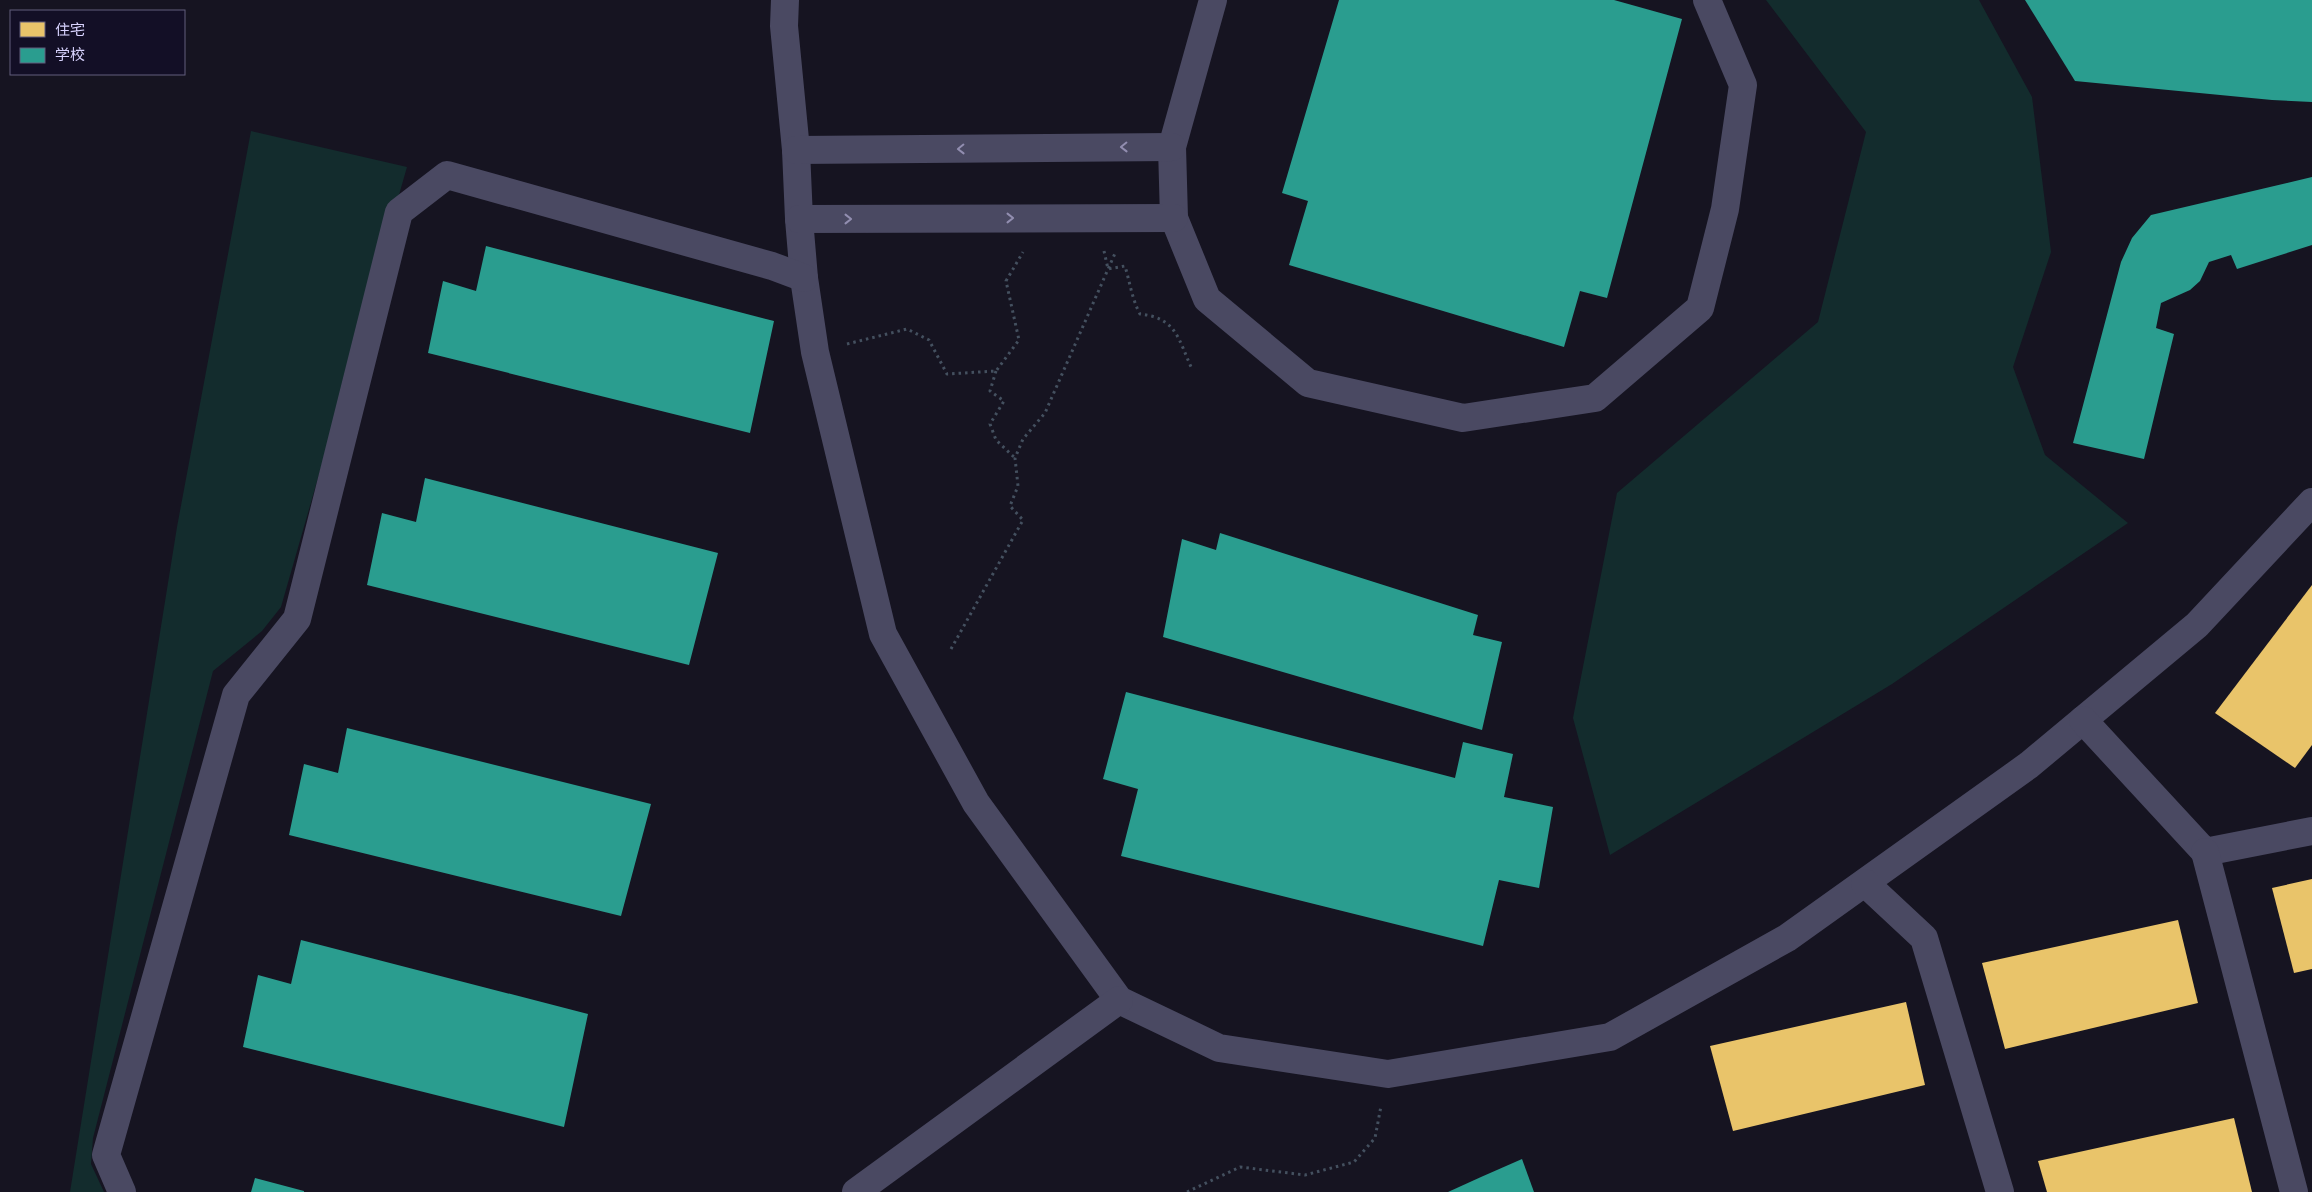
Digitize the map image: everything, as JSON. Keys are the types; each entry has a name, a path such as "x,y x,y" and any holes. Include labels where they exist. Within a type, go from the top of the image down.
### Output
{"street":[{"path":"786,0 784,26 796,150 799,219 804,278 815,352 883,634 976,804 1119,1000 1219,1048 1388,1074 1610,1037 1787,938 2029,766 2197,625 2312,502"},
{"path":"1213,0 1172,146 1174,218 1207,299 1308,382 1463,418 1595,398 1700,308 1725,209 1743,85 1707,0"},
{"path":"796,150 1172,146"},
{"path":"122,1192 106,1155 236,694 297,619 399,212 447,175 772,266 804,278"},
{"path":"799,219 1174,218"},
{"path":"2084,720 2204,852 2294,1192"},
{"path":"2204,852 2312,831"},
{"path":"1865,883 1924,938 2000,1192"},
{"path":"856,1192 1119,1000"}],"path":[{"path":"1015,458 996,440 990,424 1004,401 990,391 996,371 1019,340 1006,281 1042,218"},
{"path":"1097,218 1108,269"},
{"path":"951,649 1023,520 1010,506 1018,486 1015,458 1023,439 1045,413 1131,219"},
{"path":"1108,269 1125,266 1130,281 1133,302 1140,314 1154,316 1172,326 1192,369"},
{"path":"815,352 907,329 929,340 947,374 996,371"},
{"path":"1187,1192 1240,1167 1305,1175 1354,1162 1375,1138 1388,1074"}],"green space":[{"path":"1766,0 1979,0 2032,97 2051,252 2013,367 2045,455 2128,523 1892,684 1610,855 1573,718 1617,493 1818,322 1866,132"},
{"path":"251,131 407,167 281,607 262,631 213,671 93,1138 91,1164 104,1192 70,1192 177,527"}],"building: 住宅":[{"path":"2312,585 2312,745 2295,768 2215,713"},
{"path":"2312,879 2312,969 2294,973 2272,888"},
{"path":"2178,920 2198,1003 2005,1049 1982,963"},
{"path":"1906,1002 1925,1085 1733,1131 1710,1046"},
{"path":"2234,1118 2252,1192 2047,1192 2038,1161"}],"building: 学校":[{"path":"1339,0 1614,0 1682,19 1607,298 1580,291 1564,347 1289,265 1308,201 1282,193"},
{"path":"2025,0 2312,0 2312,102 2272,100 2075,81"},
{"path":"2312,177 2312,245 2237,269 2231,255 2209,262 2200,281 2190,290 2161,303 2156,328 2174,334 2144,459 2073,443 2121,262 2132,238 2151,215"},
{"path":"486,246 774,321 750,433 428,353 443,281 476,291"},
{"path":"425,478 718,553 689,665 367,585 382,513 416,522"},
{"path":"1220,533 1478,615 1473,635 1502,642 1482,730 1163,637 1182,539 1216,550"},
{"path":"1126,692 1455,778 1463,742 1513,754 1504,797 1553,807 1539,888 1499,880 1483,946 1121,856 1138,789 1103,779"},
{"path":"347,728 651,804 621,916 289,835 304,764 338,773"},
{"path":"301,940 588,1014 564,1127 243,1047 258,975 291,984"},
{"path":"1522,1159 1534,1192 1448,1192 1481,1177"},
{"path":"255,1178 304,1191 304,1192 251,1192"}]}
